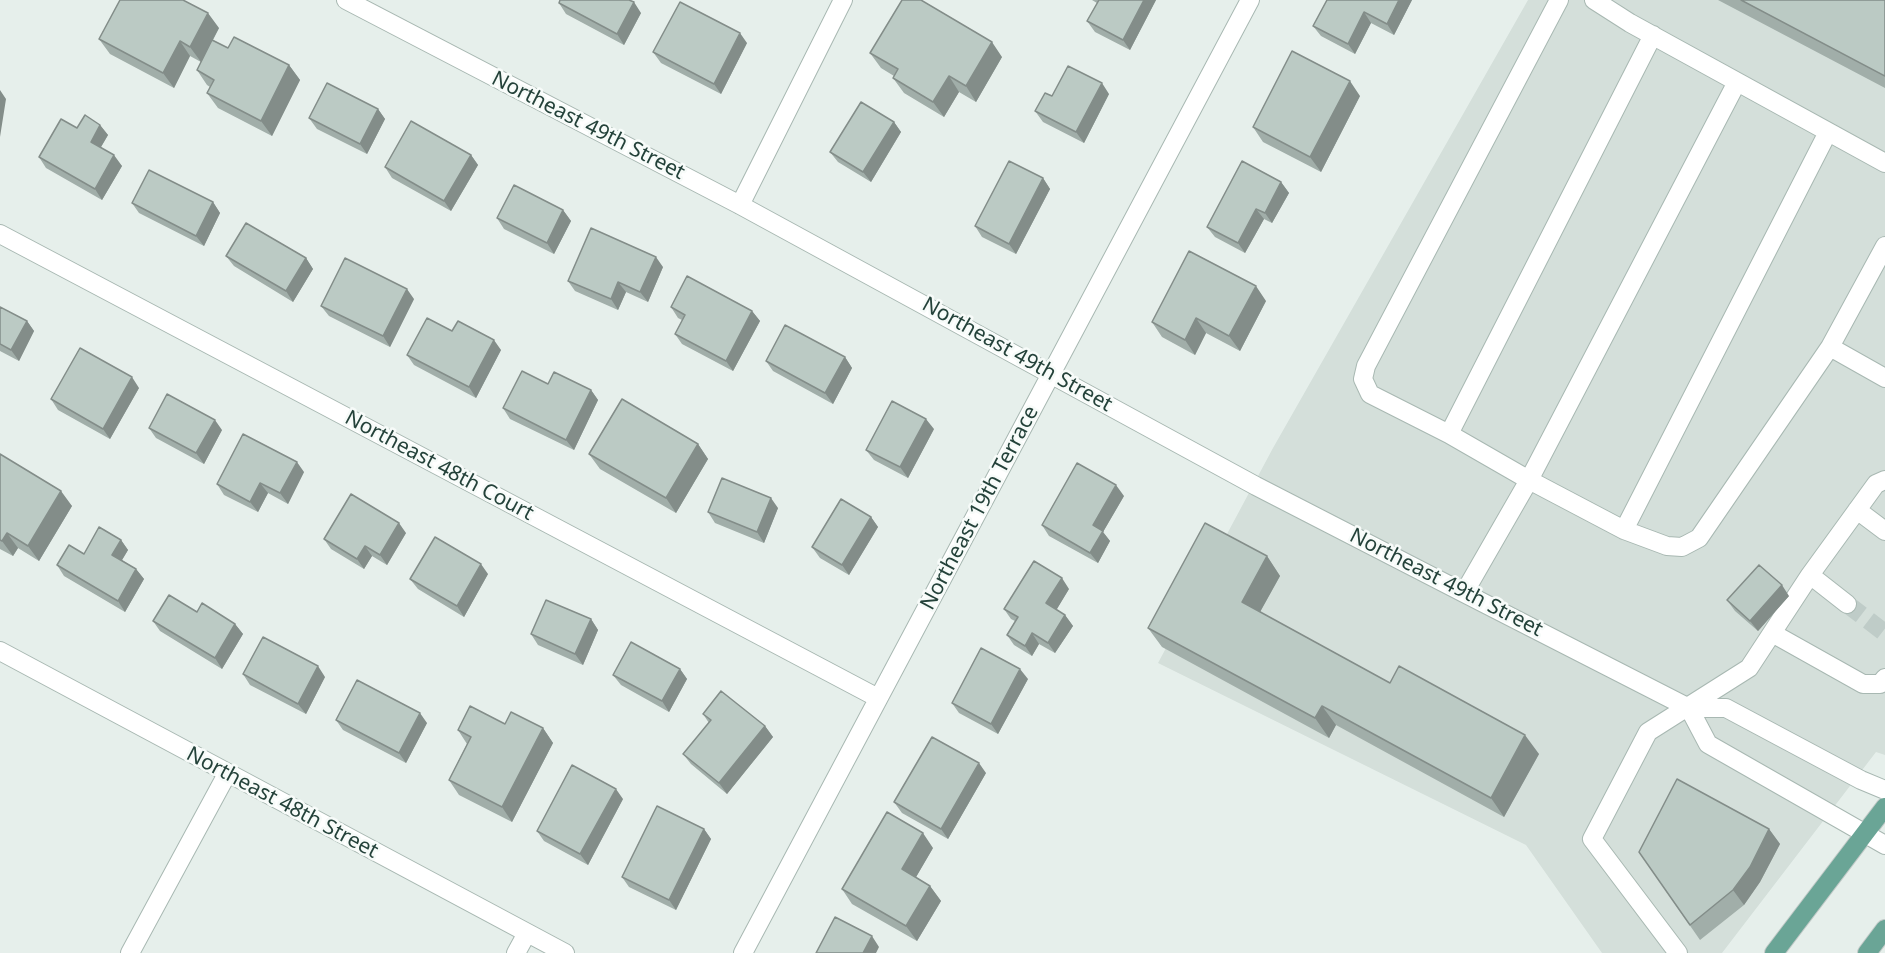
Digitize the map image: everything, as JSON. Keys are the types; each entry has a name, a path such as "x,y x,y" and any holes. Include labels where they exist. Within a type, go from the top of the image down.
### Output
{"main road":[{"path":"1774,953 1885,807"},
{"path":"1867,953 1885,929"}],"street":[{"name":"Northeast 49th Street","path":"346,0 740,205 1256,486 1689,708 1726,708 1861,780 1885,790"},
{"path":"740,205 843,0"},
{"name":"Northeast 19th Terrace","path":"743,953 1250,0"},
{"path":"1559,0 1366,366 1363,380 1371,394 1624,530 1667,546 1682,547 1699,538 1830,347 1885,246"},
{"path":"1594,0 1885,163"},
{"path":"1449,434 1653,35"},
{"path":"1464,592 1529,480 1737,82"},
{"path":"1624,530 1828,132"},
{"name":"Northeast 48th Court","path":"0,234 878,698"},
{"path":"1830,347 1885,378"},
{"path":"1678,953 1592,839 1648,732 1749,668 1809,574 1876,484 1885,480"},
{"path":"1857,510 1885,531"},
{"path":"1809,574 1847,604"},
{"path":"1772,633 1863,684 1880,684 1885,678"},
{"name":"Northeast 48th Street","path":"0,651 565,953"},
{"path":"1689,708 1708,744 1885,845"},
{"path":"130,953 227,774"},
{"path":"516,953 527,933"}],"shaded area":[{"path":"1528,0 1885,0 1885,755 1876,752 1722,953 1602,953 1526,845 1158,663 1273,448"}],"building":[{"path":"120,0 183,0 208,13 190,47 180,41 163,73 99,39"},
{"path":"560,0 629,0 634,2 617,34 559,3"},
{"path":"902,0 921,0 992,42 966,86 949,76 933,102 893,78 898,69 870,53"},
{"path":"1099,0 1144,0 1123,40 1087,21"},
{"path":"1327,0 1399,0 1387,24 1364,12 1348,44 1313,26"},
{"path":"1741,0 1885,0 1885,76"},
{"path":"680,2 740,33 714,84 653,52"},
{"path":"234,37 289,65 261,121 207,93 214,80 197,70 212,40 228,48"},
{"path":"1292,51 1350,81 1310,157 1253,127"},
{"path":"1068,66 1102,83 1076,132 1035,111 1045,93 1052,96"},
{"path":"327,83 378,109 360,144 309,118"},
{"path":"861,102 894,122 863,172 830,152"},
{"path":"85,115 100,125 91,142 114,155 95,189 39,157 61,119 77,128"},
{"path":"411,121 471,155 444,201 385,167"},
{"path":"1009,161 1043,178 1009,244 975,226"},
{"path":"1242,161 1281,182 1265,213 1256,209 1238,243 1207,227"},
{"path":"149,170 213,202 196,236 132,203"},
{"path":"514,185 563,210 547,243 497,218"},
{"path":"246,223 306,258 286,291 226,256"},
{"path":"591,228 656,257 640,292 618,282 611,299 568,281"},
{"path":"1189,251 1256,286 1229,336 1196,318 1185,340 1152,322"},
{"path":"345,258 407,289 383,336 321,306"},
{"path":"687,276 752,311 726,361 675,334 685,315 671,307"},
{"path":"0,307 27,321 11,350 0,344"},
{"path":"427,318 452,331 458,321 494,340 469,387 407,355"},
{"path":"785,325 845,357 825,393 766,361"},
{"path":"80,348 132,377 103,429 51,399"},
{"path":"522,371 548,384 554,372 591,390 566,440 503,408"},
{"path":"167,394 215,420 196,453 149,428"},
{"path":"622,399 698,444 666,498 589,454"},
{"path":"892,401 926,419 900,467 866,450"},
{"path":"243,434 297,462 280,493 260,483 250,502 217,484"},
{"path":"0,454 61,491 28,546 7,533 2,541 0,540"},
{"path":"1077,463 1116,485 1093,525 1103,531 1090,553 1042,525"},
{"path":"722,478 771,498 757,532 708,512"},
{"path":"351,494 399,523 380,555 365,546 357,559 324,539"},
{"path":"841,499 871,517 842,565 812,547"},
{"path":"1205,523 1267,556 1242,602 1390,683 1399,666 1525,735 1491,798 1322,706 1315,718 1148,628"},
{"path":"99,527 121,540 112,555 136,569 118,601 57,565 69,545 84,554"},
{"path":"435,537 481,564 457,606 410,579"},
{"path":"1034,561 1062,578 1046,603 1065,615 1048,643 1032,633 1025,646 1007,635 1018,617 1004,609"},
{"path":"1759,565 1782,585 1750,621 1727,600"},
{"path":"169,595 197,612 202,603 235,624 215,658 153,621"},
{"path":"546,600 591,619 575,654 531,634"},
{"path":"263,637 318,666 298,704 243,674"},
{"path":"631,642 680,669 662,701 613,675"},
{"path":"981,648 1020,669 991,724 952,703"},
{"path":"357,680 420,713 399,753 336,720"},
{"path":"721,691 765,726 719,783 683,754 711,720 703,714"},
{"path":"470,706 505,724 511,712 543,728 502,807 449,780 471,737 458,730"},
{"path":"932,737 979,763 941,829 894,802"},
{"path":"572,765 616,789 580,854 537,831"},
{"path":"1677,779 1769,829 1750,867 1733,890 1690,925 1639,852"},
{"path":"657,806 704,829 669,900 622,877"},
{"path":"887,812 923,833 902,869 930,886 906,926 842,889"},
{"path":"835,917 872,936 863,953 816,953"}],"tunnel":[{"path":"1847,604 1885,633"}]}
